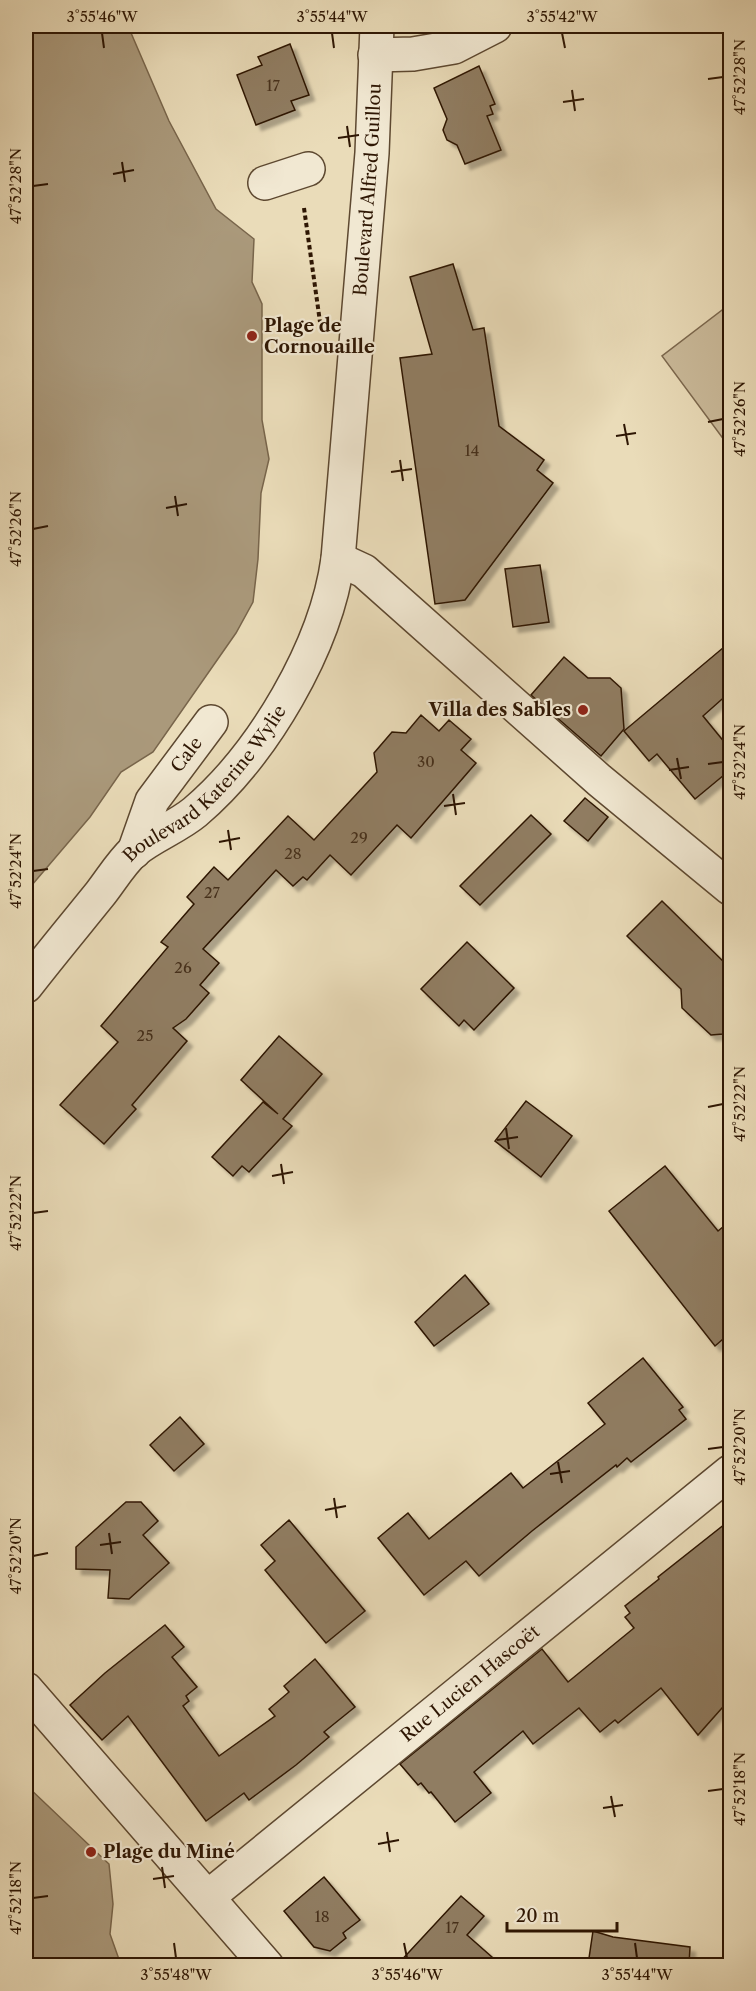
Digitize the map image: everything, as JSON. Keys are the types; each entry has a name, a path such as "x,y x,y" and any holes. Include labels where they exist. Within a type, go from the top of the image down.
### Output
{"street":[{"path":"376,40 413,54 454,47 495,26"},
{"name":"Boulevard Alfred Guillou","path":"338,559 372,153 376,40"},
{"path":"266,183 308,169"},
{"path":"338,559 364,570 599,780 730,888"},
{"name":"Boulevard Katerine Wylie","path":"26,986 134,852 195,812 240,766 300,674 327,612 338,559"},
{"name":"Cale","path":"134,852 152,801 212,722"},
{"name":"Rue Lucien Hascoët","path":"208,1897 730,1472"},
{"path":"26,1689 267,1965"}],"path":[{"path":"303,201 320,326 328,336 355,340"}],"shaded area":[{"path":"26,26 128,26 169,121 216,209 254,239 252,282 262,304 262,420 269,459 261,493 258,559 253,602 236,633 153,752 121,772 90,817 26,892"},
{"path":"730,304 730,448 662,356"},
{"path":"26,1785 109,1864 113,1904 110,1934 121,1965 26,1965"}],"building":[{"path":"290,44 309,95 291,101 295,110 256,125 237,75 262,65 258,57"},
{"path":"479,66 495,104 490,106 493,114 487,116 501,150 465,164 457,145 447,140 443,130 447,119 434,88"},
{"path":"453,264 473,330 484,328 499,426 544,460 537,470 553,483 465,600 435,604 400,358 432,354 410,277"},
{"path":"540,565 549,622 513,627 505,569"},
{"path":"730,642 730,692 703,716 730,749 730,770 695,799 657,754 649,761 624,731"},
{"name":"Villa des Sables","path":"564,657 588,678 610,678 621,688 624,729 601,756 531,695"},
{"path":"421,715 439,731 449,720 471,739 461,750 476,763 411,838 397,825 351,875 330,855 307,880 303,877 293,886 276,870 203,949 219,963 200,985 209,993 186,1019 173,1028 187,1041 132,1105 136,1109 104,1144 60,1105 118,1042 101,1026 168,947 161,942 194,904 187,897 214,867 228,880 288,816 314,840 377,772 374,753 392,732 406,733"},
{"path":"585,798 608,817 588,841 564,821"},
{"path":"531,815 551,834 480,905 460,886"},
{"path":"662,901 730,968 730,1026 723,1034 711,1035 682,1008 681,989 627,936"},
{"path":"467,942 514,988 474,1030 464,1020 459,1026 421,989"},
{"path":"279,1036 322,1074 283,1119 292,1126 249,1172 242,1166 233,1176 212,1157 263,1102 278,1114 241,1080"},
{"path":"526,1101 572,1136 541,1177 495,1141"},
{"path":"665,1166 718,1231 730,1221 730,1333 715,1346 609,1211"},
{"path":"465,1275 489,1304 434,1346 415,1322"},
{"path":"643,1358 683,1407 679,1410 686,1419 631,1462 627,1458 617,1467 616,1465 479,1576 466,1561 424,1595 378,1538 408,1513 429,1539 511,1473 523,1488 605,1424 588,1403"},
{"path":"180,1417 204,1444 174,1471 150,1445"},
{"path":"126,1502 141,1502 158,1521 143,1535 169,1563 129,1599 108,1598 110,1570 76,1569 76,1547"},
{"path":"289,1520 365,1611 326,1643 265,1570 275,1561 261,1545"},
{"path":"730,1520 730,1699 698,1735 661,1688 618,1723 615,1720 600,1732 579,1708 533,1744 523,1731 474,1772 491,1793 455,1822 431,1792 429,1793 421,1783 418,1785 400,1764 542,1649 568,1682 634,1628 625,1617 630,1613 625,1606"},
{"path":"165,1625 184,1647 172,1657 197,1687 186,1696 189,1701 183,1706 219,1756 275,1716 269,1709 289,1692 284,1686 315,1659 355,1707 324,1732 329,1737 296,1765 249,1800 244,1793 206,1821 128,1716 102,1740 70,1705 105,1673"},
{"path":"324,1877 360,1920 343,1933 346,1938 330,1951 314,1947 284,1911"},
{"path":"461,1896 484,1916 467,1935 501,1965 397,1965"},
{"path":"593,1931 613,1937 690,1947 689,1965 588,1965"}],"place":[{"name":"Plage de Cornouaille","path":"252,336"},
{"name":"Villa des Sables","path":"583,710"},
{"name":"Plage du Miné","path":"91,1852"}]}
